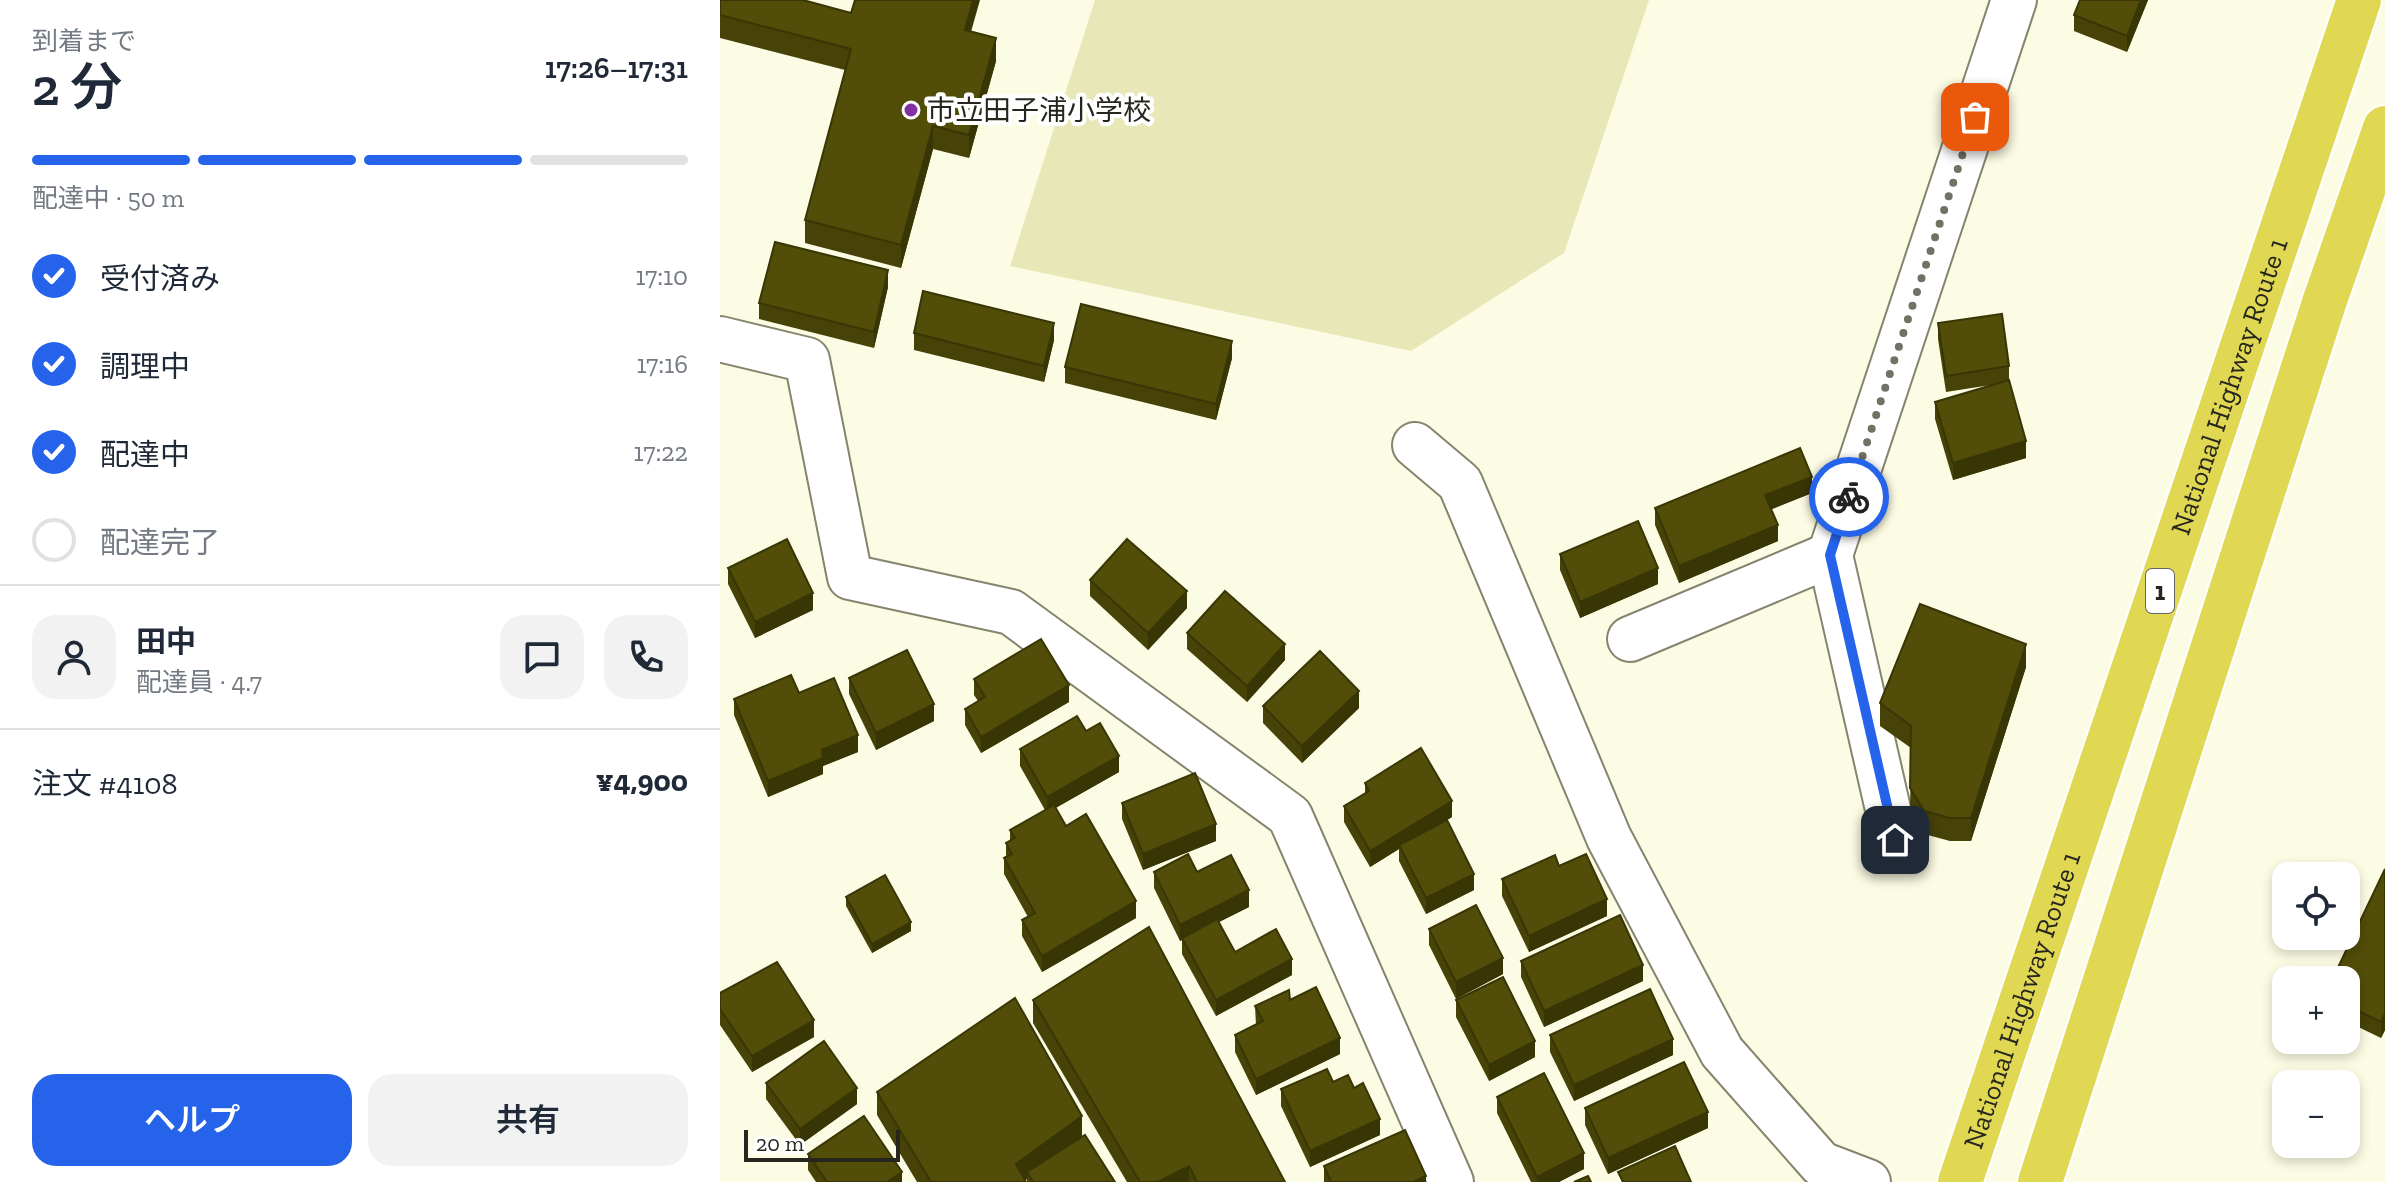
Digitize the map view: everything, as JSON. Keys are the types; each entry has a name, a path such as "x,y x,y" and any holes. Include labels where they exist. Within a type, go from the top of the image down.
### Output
{"highway":[{"name":"National Highway Route 1","path":"1960,1182 2359,0"},
{"path":"2040,1182 2319,318 2385,128"}],"street":[{"path":"1895,840 1830,555 2014,0"},
{"path":"720,339 807,360 850,577 1011,612 1290,816 1451,1182"},
{"path":"1415,445 1460,483 1609,838 1722,1052 1821,1164 1868,1182"},
{"path":"1630,639 1830,555"}],"green space":[{"path":"1095,0 1649,0 1564,253 1411,351 1010,266"}],"building":[{"name":"市立田子浦小学校","path":"720,0 803,0 851,13 855,0 973,0 965,30 996,38 969,135 933,126 901,245 805,220 851,49 720,15"},
{"path":"2080,0 2141,0 2127,36 2074,15"},
{"path":"775,242 888,270 874,332 759,303"},
{"path":"923,291 1054,323 1044,366 914,333"},
{"path":"1081,304 1232,341 1216,404 1065,367"},
{"path":"2002,314 2009,366 1946,376 1938,323"},
{"path":"2009,380 2026,441 1953,463 1935,402"},
{"path":"1800,448 1812,477 1765,495 1778,525 1679,566 1655,508"},
{"path":"1638,521 1658,568 1580,602 1560,554"},
{"path":"787,539 813,593 755,622 728,568"},
{"path":"1127,539 1187,591 1148,633 1090,580"},
{"path":"1225,591 1285,644 1247,686 1187,633"},
{"path":"1920,604 2026,644 1971,818 1950,818 1924,811 1910,788 1911,726 1880,703"},
{"path":"1041,639 1069,685 981,737 965,709 985,697 974,679"},
{"path":"907,650 934,704 876,733 849,678"},
{"path":"1320,651 1359,691 1302,746 1263,706"},
{"path":"791,675 799,693 834,678 858,735 822,750 823,758 768,781 734,699"},
{"path":"1077,716 1086,731 1100,723 1119,756 1047,797 1020,749"},
{"path":"1421,748 1452,801 1370,851 1344,806 1369,791 1365,783"},
{"path":"1195,773 1216,824 1143,854 1122,803"},
{"path":"1054,805 1066,826 1086,814 1136,901 1042,956 1022,920 1035,913 1004,858 1012,854 1006,843 1015,838 1010,830"},
{"path":"1447,820 1474,874 1426,898 1399,845"},
{"path":"1188,854 1197,872 1231,855 1249,890 1180,925 1154,872"},
{"path":"1586,854 1607,899 1529,936 1502,879 1555,855 1559,866"},
{"path":"2385,869 2385,1014 2381,1022 2360,1012 2360,966 2339,966 2346,950 2360,950 2360,921"},
{"path":"885,875 911,922 872,944 846,897"},
{"path":"1476,905 1503,958 1456,982 1429,929"},
{"path":"1620,915 1643,965 1544,1011 1521,961"},
{"path":"1217,919 1235,952 1276,929 1292,959 1216,1000 1182,938"},
{"path":"1149,927 1285,1182 1197,1182 1189,1166 1158,1182 1140,1182 1033,1000"},
{"path":"777,962 814,1020 752,1056 720,1009 720,993"},
{"path":"1503,977 1535,1041 1489,1065 1456,1000"},
{"path":"1316,987 1340,1038 1256,1079 1235,1035 1263,1021 1255,1006 1289,990 1290,1000"},
{"path":"1650,989 1673,1039 1574,1085 1550,1035"},
{"path":"1015,998 1082,1116 1016,1164 1026,1182 931,1182 877,1092"},
{"path":"824,1041 857,1088 800,1129 766,1083"},
{"path":"1684,1062 1708,1112 1608,1158 1585,1108"},
{"path":"1327,1069 1333,1082 1348,1075 1354,1088 1363,1083 1380,1119 1310,1151 1281,1089"},
{"path":"1544,1073 1584,1153 1537,1177 1497,1097"},
{"path":"864,1116 902,1172 887,1182 827,1182 808,1154"},
{"path":"1405,1130 1426,1176 1413,1182 1331,1182 1324,1166"},
{"path":"1085,1135 1115,1182 1033,1182 1027,1172"},
{"path":"1675,1146 1691,1182 1623,1182 1618,1172"},
{"path":"1588,1176 1591,1182 1574,1182"}],"way so far":[{"path":"1849,497 1975,117"}],"place":[{"name":"市立田子浦小学校","path":"911,110"}],"route":[{"path":"1849,497 1830,555 1895,840"}]}
